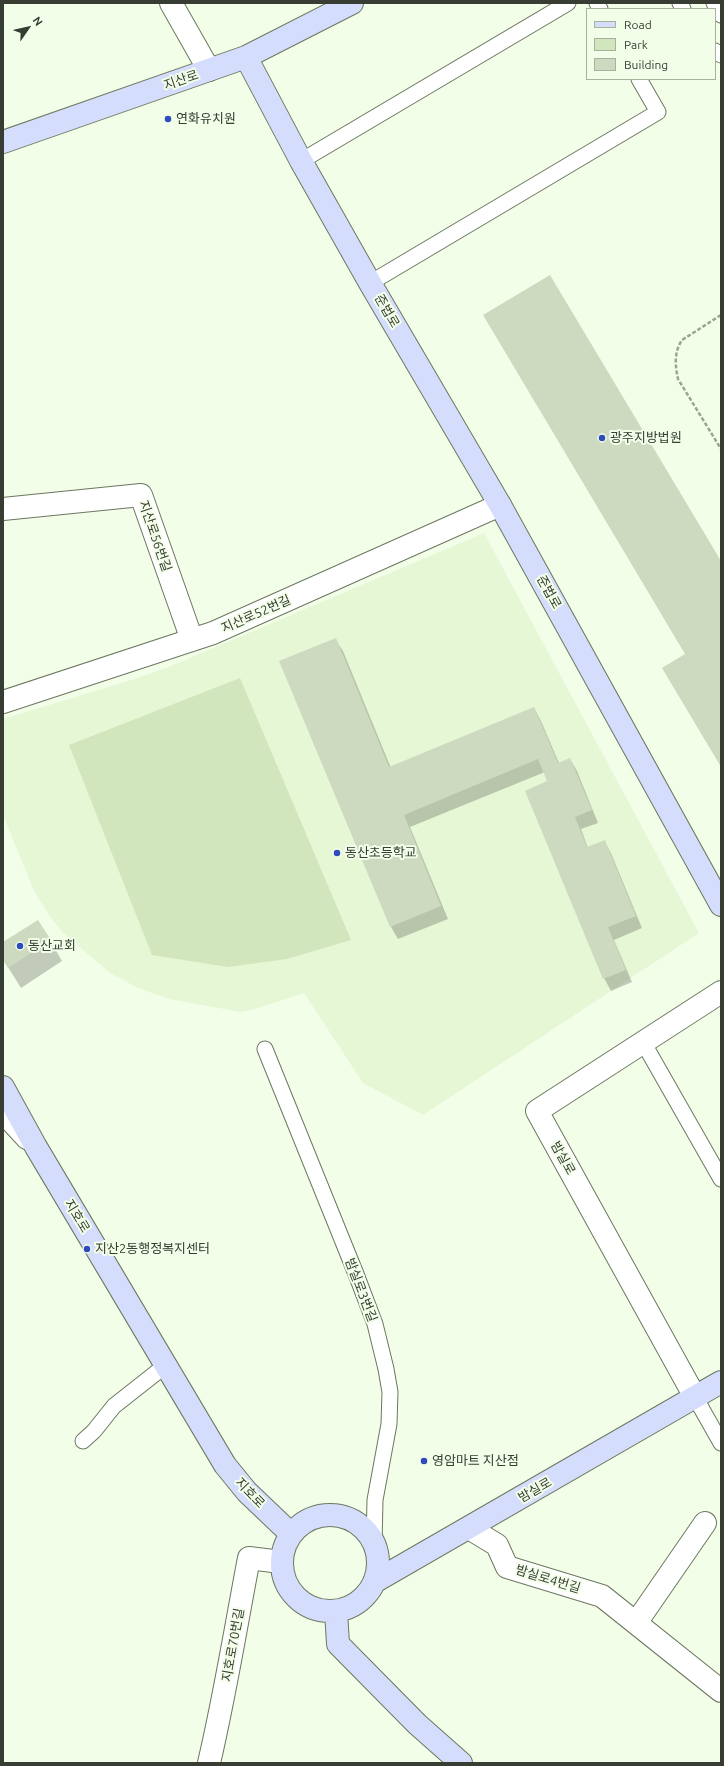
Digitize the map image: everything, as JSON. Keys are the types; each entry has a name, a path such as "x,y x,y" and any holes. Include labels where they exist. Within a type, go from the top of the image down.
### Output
{"street":[{"path":"171,3 209,70"},
{"name":"지산로","path":"3,142 246,56 352,3"},
{"name":"준법로","path":"246,56 370,283 500,505 721,904"},
{"name":"지산로56번길","path":"3,509 141,495 192,640"},
{"name":"지산로52번길","path":"3,702 213,633 500,505"},
{"name":"밤실로","path":"695,1397 537,1111 721,992"},
{"name":"지호로","path":"3,1087 36,1147 228,1469 247,1492 291,1534"},
{"path":"3,1112 36,1147"},
{"name":"밤실로","path":"374,1582 721,1382"},
{"path":"336,1515 352,1520 365,1530 374,1544 378,1557 378,1570 374,1582 368,1593 359,1602 348,1608 336,1611 322,1611 309,1607 297,1599 283,1576 281,1562 284,1547 291,1534 303,1522 319,1516 336,1515"},
{"path":"636,1623 705,1523"},
{"name":"밤실로4번길","path":"469,1528 497,1545 507,1567 602,1596 721,1691"},
{"name":"지호로70번길","path":"209,1763 221,1711 249,1558 281,1562"},
{"path":"336,1611 338,1644 417,1724 461,1763"}],"lane":[{"path":"302,161 568,3"},
{"path":"714,3 721,15"},
{"name":"준법로","path":"370,283 658,112 640,80"},
{"path":"643,1042 721,1179"},
{"name":"밤실로3번길","path":"265,1048 356,1274 374,1324 386,1369 390,1392 389,1424 375,1500 374,1544"},
{"path":"83,1441 94,1431 114,1406 166,1365"},
{"path":"695,1397 721,1443"}],"path":[{"path":"721,315 682,340 677,349 675,365 678,379 721,449"}],"shaded area":[{"name":"동산초등학교","path":"484,533 699,933 423,1115 363,1083 304,993 241,1012 169,999 138,988 110,973 62,932 34,891 3,815 3,719 166,668"}],"green space":[{"path":"240,678 351,940 287,959 228,967 152,955 69,745"}],"building":[{"name":"광주지방법원","path":"550,275 721,561 721,767 662,668 685,654 483,315"},
{"path":"336,638 389,767 534,707 558,763 570,758 592,810 575,817 587,847 605,840 636,916 608,927 626,970 603,979 525,791 547,781 538,759 404,815 441,906 390,927 279,661"},
{"path":"38,920 51,940 8,968 3,960 3,942"}],"place":[{"name":"연화유치원","path":"168,119"},
{"name":"광주지방법원","path":"602,438"},
{"name":"동산초등학교","path":"337,853"},
{"name":"동산교회","path":"20,946"},
{"name":"지산2동행정복지센터","path":"87,1249"},
{"name":"영암마트 지산점","path":"424,1461"}]}
